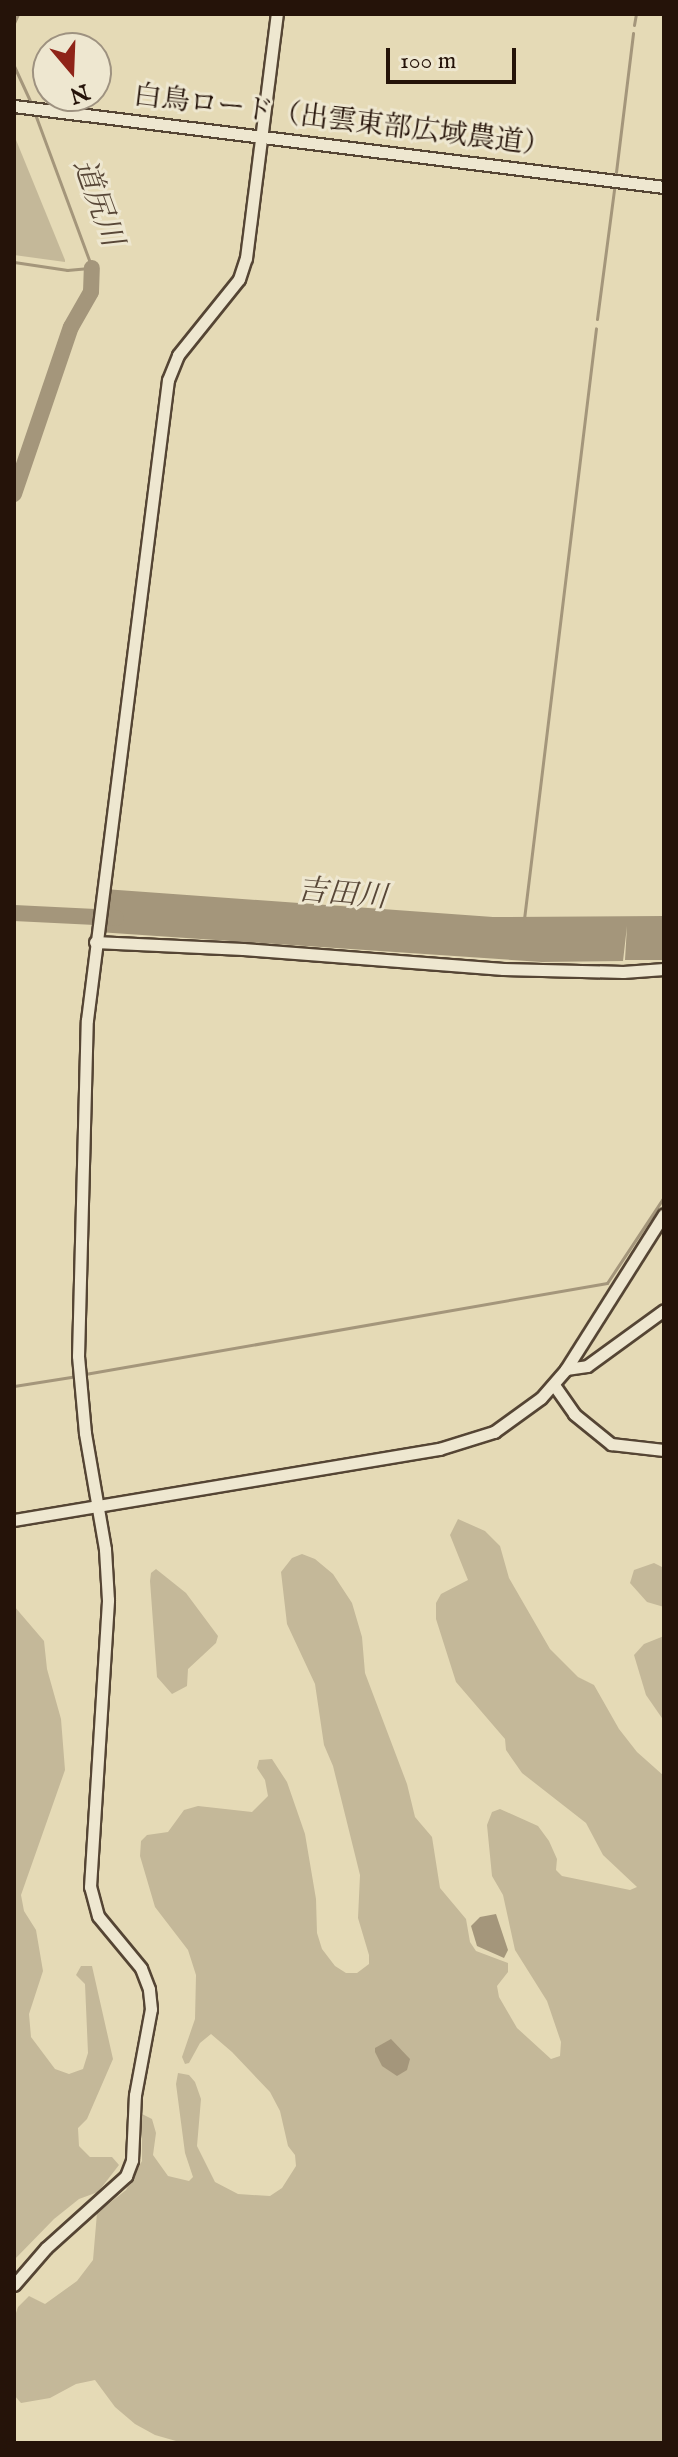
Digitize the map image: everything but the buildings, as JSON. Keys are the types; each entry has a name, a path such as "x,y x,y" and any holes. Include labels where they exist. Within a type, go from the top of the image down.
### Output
{"street":[{"path":"14,2285 46,2248 126,2176 132,2160 135,2095 151,2009 149,1989 141,1968 101,1922 92,1899 90,1877 108,1600 105,1549 78,1356 87,1020 168,380 178,355 239,279 249,242 277,14"},
{"name":"白鳥ロード（出雲東部広域農道）","path":"16,106 664,187"},
{"path":"95,940 503,969 623,972 664,969"},
{"path":"14,1520 439,1449 494,1432 514,1421 554,1385 664,1214"},
{"path":"566,1369 587,1366 664,1310"},
{"path":"554,1385 574,1414 611,1444 664,1450"}],"shaded area":[{"path":"14,135 65,260 65,262 14,255"},
{"path":"104,889 493,917 664,916 664,960 625,960 627,926 623,961 542,962 98,932"},
{"path":"458,1519 485,1531 500,1546 509,1578 550,1649 578,1677 594,1685 619,1729 637,1752 664,1776 664,2443 183,2443 155,2435 135,2424 115,2407 95,2380 76,2384 50,2398 21,2403 14,2395 14,2319 18,2307 29,2296 45,2304 77,2281 93,2260 97,2213 126,2190 142,2161 142,2114 152,2119 156,2133 153,2155 168,2176 189,2181 193,2177 185,2153 176,2084 178,2073 189,2075 201,2099 197,2146 215,2182 238,2194 270,2196 282,2188 296,2166 280,2111 270,2092 232,2052 211,2034 200,2043 189,2063 185,2064 182,2057 195,2019 196,1975 188,1950 155,1907 140,1856 141,1841 147,1835 168,1832 184,1810 198,1806 252,1812 268,1796 265,1780 257,1768 259,1760 272,1759 287,1782 305,1834 316,1899 317,1933 322,1949 335,1966 346,1973 357,1973 369,1964 358,1918 360,1875 333,1766 324,1745 315,1684 287,1624 281,1572 292,1558 302,1554 315,1559 333,1574 352,1603 362,1637 365,1673 407,1784 415,1817 432,1837 440,1888 466,1919 470,1942 476,1951 508,1963 508,1972 497,1986 499,1997 517,2028 551,2059 560,2056 561,2042 547,2001 515,1950 503,1895 492,1876 487,1825 492,1812 500,1809 538,1826 549,1841 557,1859 556,1870 562,1876 630,1890 637,1887 603,1855 586,1823 522,1773 506,1750 505,1739 456,1682 436,1619 436,1603 441,1594 468,1580 450,1535"},
{"path":"654,1563 664,1568 664,1607 647,1602 630,1583 634,1570"},
{"path":"156,1569 186,1593 218,1636 216,1643 188,1669 187,1686 172,1694 157,1677 150,1581 151,1573"},
{"path":"14,1606 44,1641 47,1669 61,1719 65,1770 21,1895 24,1911 36,1930 43,1971 29,2014 31,2037 55,2069 69,2074 83,2069 88,2053 85,1984 76,1975 81,1966 92,1966 113,2059 87,2119 78,2128 79,2146 90,2157 112,2157 119,2165 98,2192 79,2199 54,2219 14,2260"},
{"path":"664,1636 664,1721 646,1695 634,1655 644,1644"},
{"path":"496,1914 508,1950 504,1958 477,1946 471,1926 480,1917"},
{"path":"391,2039 410,2059 407,2070 397,2076 382,2066 375,2052 375,2048"}],"waterway":[{"name":"道尻川","path":"14,23 18,14"},
{"path":"634,25 636,14"},
{"path":"616,172 633,33"},
{"name":"道尻川","path":"14,66 31,103"},
{"name":"道尻川","path":"14,262 67,270 92,268 35,114"},
{"path":"597,319 614,189"},
{"name":"道尻川","path":"14,494 71,327 91,292 92,268"},
{"path":"524,919 596,328"},
{"name":"吉田川","path":"14,913 116,918"},
{"path":"85,1374 607,1283 664,1197"},
{"path":"14,1386 77,1376"}]}
